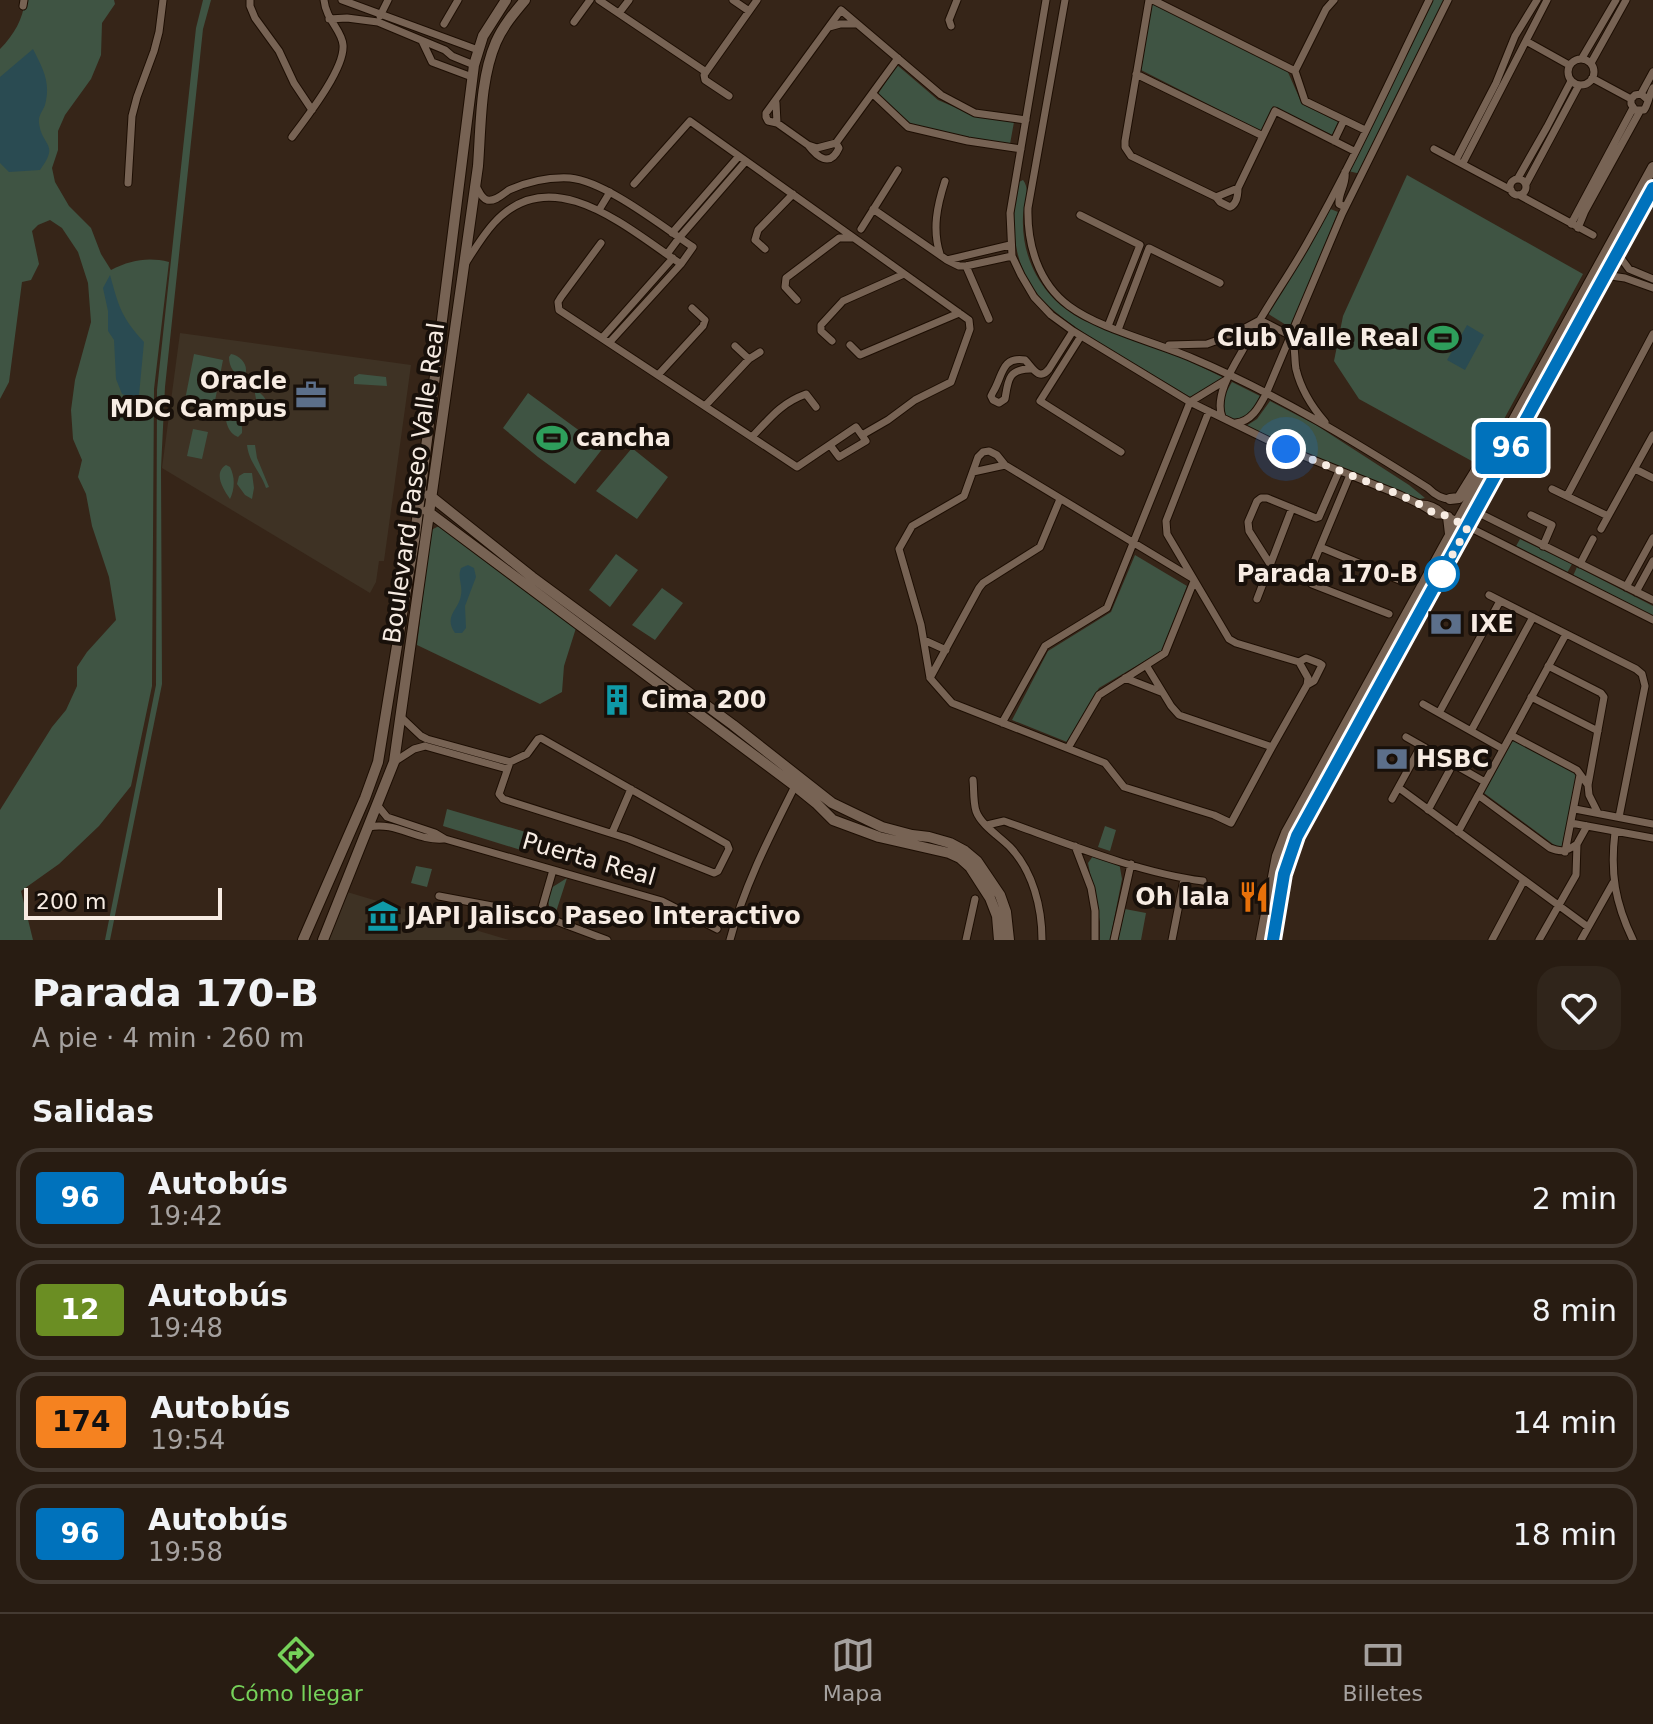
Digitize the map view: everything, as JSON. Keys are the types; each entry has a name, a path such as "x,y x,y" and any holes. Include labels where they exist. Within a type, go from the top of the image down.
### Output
{"street":[{"path":"128,183 132,116 154,51 163,0"},
{"path":"250,0 255,18 279,51 294,83 312,110"},
{"path":"292,137 326,88 341,59 344,48 325,4 333,0"},
{"path":"342,0 474,65"},
{"path":"380,18 388,0"},
{"path":"444,24 458,0"},
{"name":"Boulevard Paseo Valle Real","path":"303,940 378,762 415,535 474,65 483,36 506,0"},
{"name":"Boulevard Paseo Valle Real","path":"323,940 394,762 478,166 483,101 491,58 500,33 524,0"},
{"path":"574,22 590,0"},
{"path":"599,0 706,72"},
{"path":"619,13 629,0"},
{"path":"733,0 749,11"},
{"path":"729,96 705,80 704,75 757,0"},
{"path":"951,26 949,20 957,0"},
{"path":"1046,0 1010,213 1010,245 1012,256 1034,297 1051,315 1190,402 1286,449 1450,518 1653,620"},
{"path":"1065,0 1028,226 1030,246 1038,268 1052,290 1067,305 1090,319 1159,345 1266,394 1328,426 1445,499 1459,498 1503,428 1516,414 1524,414 1515,441"},
{"path":"1295,71 1151,0 1136,74 1126,150 1131,156 1232,207 1275,111 1354,151"},
{"path":"1323,0 1326,9"},
{"path":"1334,0 1326,9 1295,71 1305,101 1365,130"},
{"path":"1222,417 1219,402 1229,377 1305,246 1429,0"},
{"path":"1234,423 1241,423 1254,414 1266,394 1345,207 1448,0"},
{"path":"1494,95 1512,45 1537,0"},
{"path":"1460,162 1547,0"},
{"path":"1582,58 1616,0"},
{"path":"1591,63 1626,0"},
{"path":"836,143 839,148 836,156 822,159 777,123 768,121 766,113 841,10 941,95 975,113 1026,120"},
{"path":"496,14 508,22"},
{"path":"341,38 347,18"},
{"path":"329,19 380,18 420,28 478,50"},
{"path":"829,27 857,24"},
{"path":"420,28 432,62 472,77"},
{"path":"1520,28 1526,29 1528,37 1569,65"},
{"path":"1038,45 1056,47"},
{"path":"1512,45 1521,50"},
{"path":"808,145 817,148 836,143 898,58"},
{"path":"1511,190 1511,182 1518,178 1579,85 1592,78 1594,68 1582,58 1569,65 1567,73 1571,81 1579,85"},
{"path":"1592,78 1635,106 1646,107 1644,96 1653,72"},
{"path":"1136,74 1263,136"},
{"path":"1519,195 1525,191 1571,81"},
{"path":"1575,226 1635,106 1635,95 1644,96 1653,88"},
{"path":"873,94 908,127 1021,149"},
{"path":"1334,141 1344,120"},
{"path":"634,184 690,121 969,320 970,329 951,382 915,400 862,435"},
{"path":"1434,149 1593,235"},
{"path":"606,340 670,256 676,235 739,156"},
{"path":"460,165 470,161 478,166"},
{"path":"676,235 746,161"},
{"path":"1266,940 1297,836 1633,223 1649,189 1653,167"},
{"path":"861,229 898,170"},
{"path":"1345,170 1346,179 1338,200 1345,207"},
{"path":"1016,177 1034,178"},
{"path":"1518,178 1526,184"},
{"path":"475,184 481,196 494,200 510,190 531,183 579,180 610,192 693,247 681,264 606,340"},
{"path":"944,258 935,227 945,181"},
{"path":"1450,518 1465,506 1616,234 1649,186"},
{"path":"1216,197 1238,188"},
{"path":"599,210 610,192"},
{"path":"765,249 755,240 758,230 793,194"},
{"path":"464,266 494,222 518,204 548,196 566,198 599,210 681,264"},
{"path":"617,222 629,205"},
{"path":"873,209 959,266 1012,256"},
{"path":"1080,215 1140,245 1108,326"},
{"path":"825,217 839,238"},
{"path":"923,243 935,227"},
{"path":"1616,234 1602,264 1606,273 1653,288"},
{"path":"797,300 785,287 786,278 839,238 854,238"},
{"path":"601,243 561,297 559,310 797,467 856,427 866,441 839,457 830,445"},
{"path":"944,258 1010,245"},
{"path":"1118,330 1149,248 1220,283"},
{"path":"1617,253 1629,269 1653,279"},
{"path":"966,266 989,319"},
{"path":"832,341 821,331 821,325 843,301 904,274"},
{"path":"658,375 703,326 705,320 692,308"},
{"path":"850,345 860,355 959,313"},
{"path":"1260,320 1291,336 1302,388 1328,426"},
{"path":"1159,345 1207,344 1260,320"},
{"path":"1030,369 1025,360 1010,361 991,396 993,400 999,403 1005,399 1008,382 1015,372 1030,369 1041,375 1046,373 1073,331"},
{"path":"1567,496 1650,346 1653,334"},
{"path":"1081,336 1040,401 1121,452"},
{"path":"735,346 749,359"},
{"path":"705,406 749,359 760,352"},
{"path":"1002,723 1045,646 1107,608 1190,402 1229,377"},
{"path":"752,437 780,407 792,399 806,394 816,407"},
{"path":"1193,580 1005,465 989,451 978,457 962,498 912,526 899,549 924,640 930,678 952,703 1105,763 1124,787 1214,815 1223,815 1241,805 1308,678 1299,662 1232,641 1226,636 1169,539 1165,525 1209,411"},
{"path":"1601,529 1653,435"},
{"path":"973,472 1005,465"},
{"path":"1635,469 1653,478"},
{"path":"1270,564 1249,531 1248,522 1257,501 1261,498 1319,517 1339,471"},
{"path":"1350,475 1308,576 1309,581 1389,614"},
{"path":"421,489 529,581"},
{"path":"1422,505 1430,489"},
{"path":"1552,489 1608,516"},
{"path":"930,678 981,585 1040,547 1060,499"},
{"path":"419,505 529,581 832,803 880,832 950,843 965,851 977,861 1000,895 1006,912 1009,940"},
{"path":"1465,506 1653,600"},
{"path":"1257,599 1292,508"},
{"path":"1531,515 1552,525 1543,546"},
{"path":"1266,940 1268,905 1277,856 1286,833 1450,534 1450,518"},
{"path":"1512,549 1520,534"},
{"path":"1626,587 1653,538"},
{"path":"1568,578 1593,539"},
{"path":"1320,547 1402,581"},
{"path":"1636,592 1653,562 1642,558"},
{"path":"1635,570 1646,574"},
{"path":"1068,748 1099,695 1165,653 1193,580"},
{"path":"1415,622 1410,615 1420,590"},
{"path":"1489,595 1642,674 1645,686 1619,817"},
{"path":"1185,605 1205,598"},
{"path":"1439,713 1500,601"},
{"path":"1471,731 1533,617"},
{"path":"1458,832 1566,634"},
{"path":"924,640 946,650"},
{"path":"1299,662 1306,658 1322,665 1314,681 1307,685"},
{"path":"1146,665 1179,715 1272,747"},
{"path":"1548,666 1604,697 1588,785 1589,795 1598,813"},
{"path":"1125,678 1163,693"},
{"path":"1531,697 1598,731"},
{"path":"694,704 833,820 960,858 970,867 990,898 997,916 999,940"},
{"path":"1423,704 1503,749"},
{"path":"402,718 427,739 509,766"},
{"path":"1511,735 1577,770 1588,785"},
{"path":"1406,737 1485,782"},
{"path":"543,738 631,789 727,844 729,849 718,871 714,873 612,833 503,799 499,794 509,766 527,754 538,739 543,738"},
{"path":"394,762 425,746 509,766"},
{"path":"1392,799 1421,746"},
{"path":"1428,810 1453,764"},
{"path":"1565,852 1577,810 1580,775"},
{"path":"973,780 975,809 980,819 1012,850 1026,869 1038,904 1042,940"},
{"path":"730,940 751,877 795,786"},
{"path":"1399,788 1588,927"},
{"path":"612,833 631,789"},
{"path":"1478,795 1558,852 1565,852 1577,844"},
{"name":"Puerta Real","path":"378,806 387,817 432,840 445,839 662,901 717,929"},
{"path":"1577,810 1653,824"},
{"path":"1632,836 1635,820"},
{"path":"987,825 1004,821 1131,864 1184,879 1203,881"},
{"path":"1574,823 1653,838"},
{"name":"Puerta Real","path":"369,827 384,825 411,829"},
{"path":"1539,940 1576,875 1577,844 1587,826"},
{"path":"1615,832 1614,881 1618,906 1633,940"},
{"path":"1075,846 1091,888 1095,940"},
{"path":"1083,866 1095,852"},
{"path":"1114,940 1131,864"},
{"path":"540,915 553,870"},
{"path":"1172,940 1184,879"},
{"path":"1492,940 1524,880"},
{"path":"1581,940 1614,881"},
{"path":"439,896 540,915 607,940"},
{"path":"966,940 975,899"},
{"path":"1623,940 1628,930"}],"shaded area":[{"path":"180,333 411,365 384,561 379,561 376,582 370,593 162,468"},
{"name":"JAPI Jalisco Paseo Interactivo","path":"347,892 509,940 328,940"}],"green space":[{"path":"25,0 114,0 115,4 102,23 101,55 91,79 65,115 58,131 58,150 52,168 55,182 69,206 91,228 111,270 140,260 169,262 154,389 152,686 131,786 99,826 59,864 21,891 33,940 0,940 0,810 66,710 77,686 77,667 116,620 109,577 92,526 86,494 78,477 82,460 73,439 71,410 75,380 91,322 88,283 78,252 62,228 50,220 32,231 39,264 31,280 22,282 9,382 0,399 0,49 17,26"},
{"path":"203,0 211,0 203,29 165,387 161,468 162,684 110,940 105,940 156,685 157,390 196,28"},
{"path":"1433,0 1446,0 1361,174 1348,171"},
{"path":"1152,4 1287,70 1302,104 1338,122 1332,135 1273,106 1261,131 1141,70"},
{"path":"897,65 938,100 975,116 1014,122 1010,144 912,125 878,94"},
{"name":"Club Valle Real","path":"1407,175 1583,274 1479,465 1359,399 1334,361 1343,316"},
{"path":"1023,180 1027,193 1023,217 1026,249 1038,278 1058,303 1085,321 1185,359 1224,378 1190,397 1068,322 1039,296 1020,263 1015,242 1014,209 1019,182"},
{"path":"1328,208 1338,212 1291,328 1267,313"},
{"path":"194,354 223,360 213,411 184,405"},
{"path":"231,354 244,362 244,377 231,367"},
{"path":"359,374 386,377 387,386 354,384 354,377"},
{"path":"1232,382 1260,396 1250,412 1236,419 1228,417 1223,407 1224,397"},
{"path":"254,388 266,401 270,418 255,417"},
{"name":"cancha","path":"528,393 603,448 575,484 503,428"},
{"path":"1270,401 1316,425 1425,498 1420,499 1290,447 1246,426 1257,419"},
{"path":"227,412 241,422 242,433 238,437 228,427"},
{"path":"193,429 208,432 202,459 187,456"},
{"path":"247,445 255,445 269,487 266,488"},
{"name":"cancha","path":"632,448 668,477 637,519 596,491"},
{"path":"226,465 230,467 234,479 230,499 220,477"},
{"path":"252,473 252,499 237,484 239,476"},
{"path":"441,525 576,628 564,666 562,692 540,704 417,645 431,530"},
{"path":"1520,539 1572,564 1567,573 1515,548"},
{"path":"616,554 638,570 610,607 589,590"},
{"path":"1135,555 1187,586 1163,650 1099,688 1067,742 1012,720 1048,651 1111,612"},
{"path":"1577,567 1653,606 1653,616 1573,576"},
{"path":"662,588 683,603 655,640 632,625"},
{"path":"1513,740 1578,773 1561,850 1484,793"},
{"path":"447,809 529,833 524,851 443,826"},
{"path":"1105,826 1116,830 1110,851 1098,847"},
{"path":"1093,856 1119,862 1122,879 1110,940 1100,940 1100,922 1088,863"},
{"path":"416,866 432,869 427,887 411,883"},
{"path":"567,878 555,915 548,902 551,888"},
{"path":"1125,909 1146,913 1141,940 1118,940"}],"water":[{"path":"33,49 46,82 47,97 39,120 49,155 40,170 9,172 0,163 0,77"},
{"path":"110,275 122,311 144,342 139,395 130,397 122,394 116,379 114,340 108,331 103,288"},
{"path":"1467,325 1484,335 1465,370 1447,360"},
{"path":"468,565 474,568 476,577 465,606 466,628 462,633 455,633 451,617 460,600 461,568"}],"bus line":[{"name":"96","path":"1273,940 1284,874 1297,836 1653,188"}],"place":[{"name":"Club Valle Real","path":"1443,338"},
{"name":"Oracle MDC Campus","path":"311,395"},
{"name":"cancha","path":"552,438"},
{"name":"Parada 170-B","path":"1442,574"},
{"name":"IXE","path":"1446,624"},
{"name":"Cima 200","path":"617,700"},
{"name":"HSBC","path":"1392,759"},
{"name":"Oh lala","path":"1254,897"},
{"name":"JAPI Jalisco Paseo Interactivo","path":"383,916"}],"route":[{"path":"1286,449 1400,495 1426,510 1468,527 1440,577 1442,574"}]}
